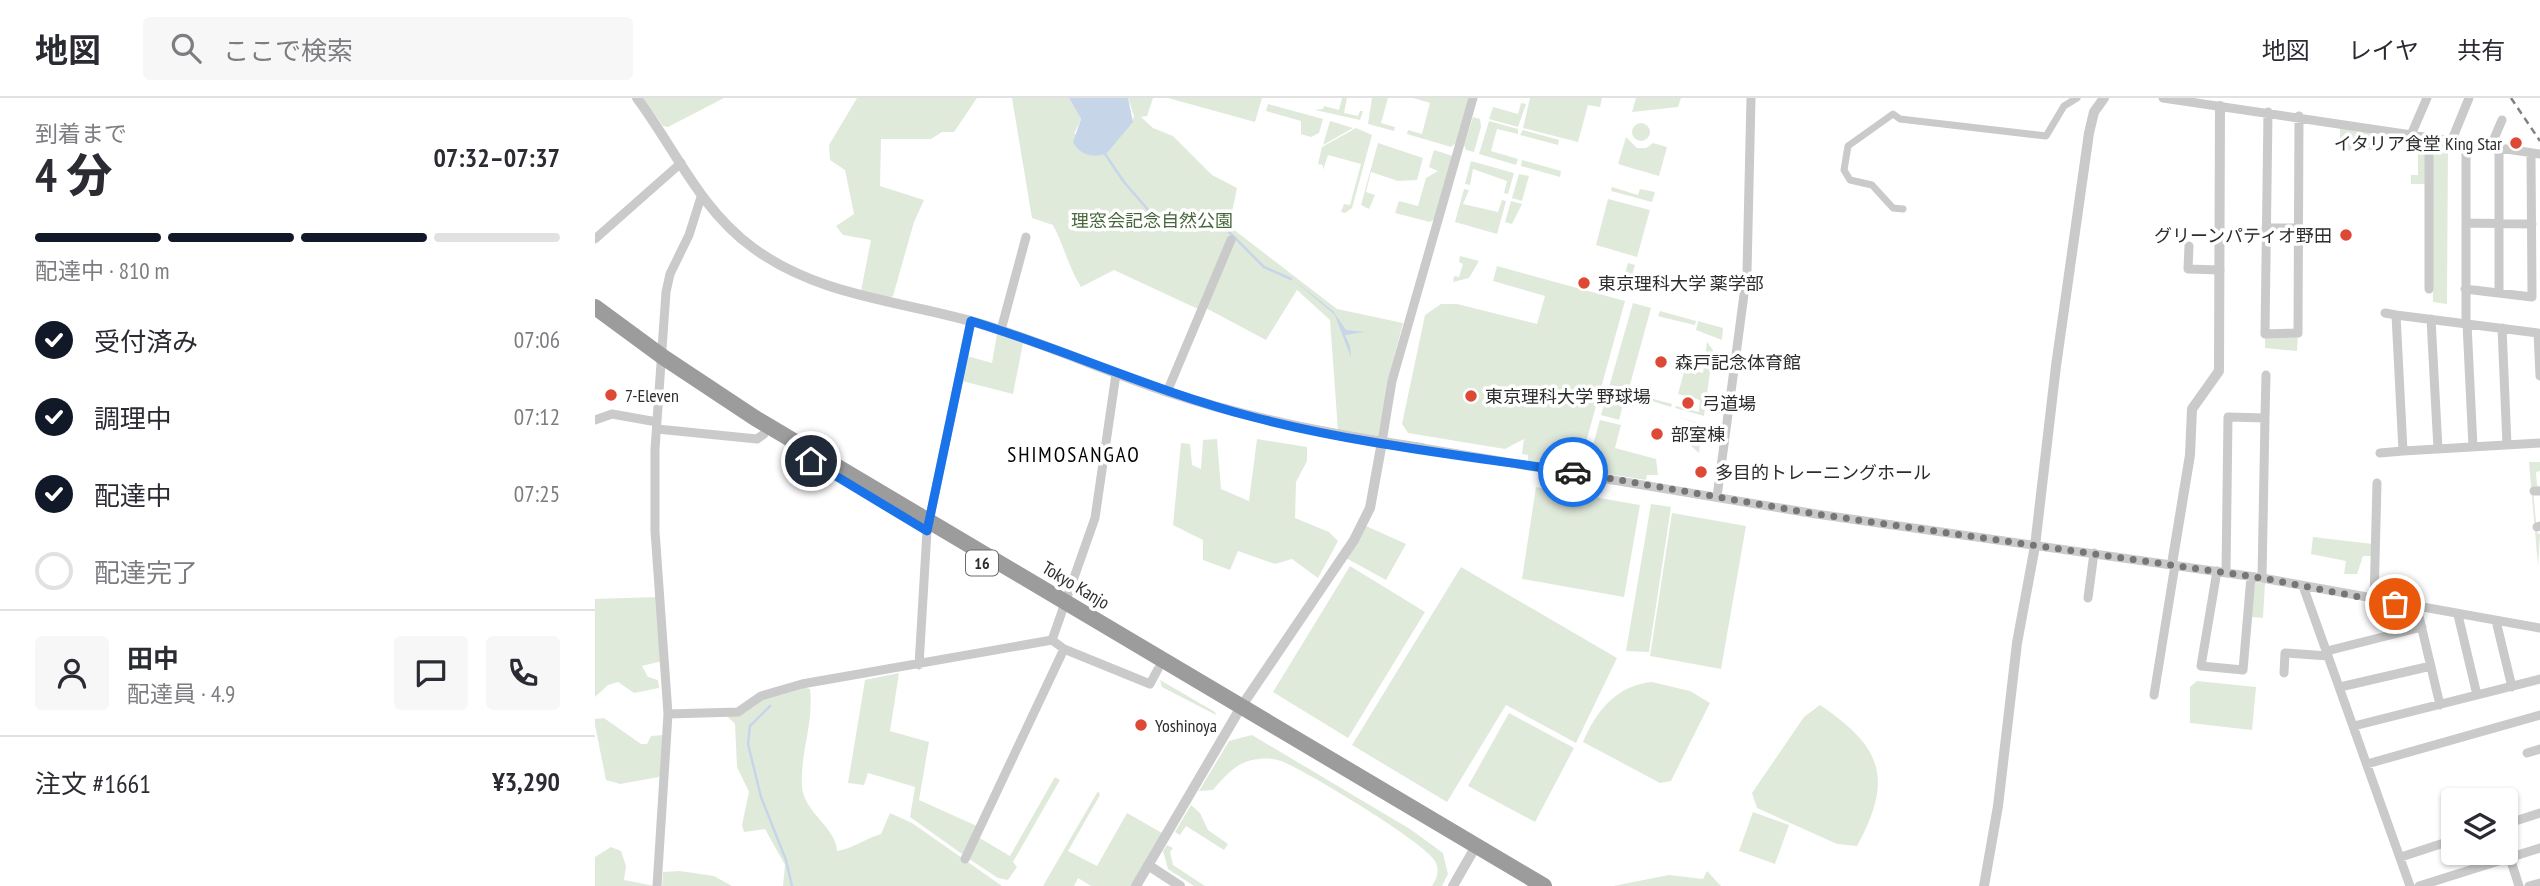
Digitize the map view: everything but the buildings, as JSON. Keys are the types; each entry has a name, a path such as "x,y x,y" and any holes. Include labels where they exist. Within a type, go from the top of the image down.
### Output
{"highway":[{"name":"Tokyo Kanjo","path":"595,307 663,363 764,434 928,526 1473,850 1544,886"},
{"name":"Tokyo Kanjo","path":"595,319 928,526"},
{"name":"Tokyo Kanjo","path":"1065,607 1158,669 1239,711"},
{"name":"Tokyo Kanjo","path":"1473,850 1523,886"}],"street":[{"path":"637,98 701,197 753,248 799,272 864,297 1001,330 1167,392 1261,419 1422,449 1717,497 2262,578 2374,601 2539,628 2540,639"},
{"path":"1136,886 1239,711 1354,540 1370,509 1392,380 1473,98"},
{"path":"1717,497 1747,272 1751,98"},
{"path":"1903,209 1893,208 1872,185 1850,180 1844,170 1849,146 1893,114 1900,119 2046,136 2064,106 2077,98"},
{"path":"1984,886 1998,806 2017,643 2035,546 2056,366 2089,133 2094,112 2104,98"},
{"path":"2162,98 2536,154 2532,224 2536,297 2465,289"},
{"path":"2411,135 2427,98"},
{"path":"2451,142 2469,98"},
{"path":"2154,695 2190,455 2192,409 2219,371 2220,106"},
{"path":"2268,112 2265,334 2298,333 2299,117"},
{"path":"2498,293 2499,224 2494,149 2502,120"},
{"path":"2428,289 2429,138"},
{"path":"2466,144 2465,289 2473,447"},
{"path":"595,239 681,163"},
{"path":"657,886 668,714 655,531 657,426 666,292 670,274 689,235 701,197"},
{"path":"2466,223 2532,224"},
{"path":"2266,228 2298,228"},
{"path":"1001,330 1026,237"},
{"path":"1167,392 1231,240"},
{"path":"2189,246 2188,270 2220,270"},
{"path":"2385,313 2538,332 2540,376"},
{"path":"2396,315 2403,451"},
{"path":"2431,319 2438,449"},
{"path":"919,665 928,526 971,321"},
{"path":"2502,328 2507,445"},
{"path":"1052,640 1095,518 1116,374"},
{"path":"2262,578 2266,375"},
{"path":"595,420 612,414 657,426 757,439 764,434"},
{"path":"2251,577 2243,670 2201,666 2221,572 2228,417 2265,418"},
{"path":"2380,453 2540,443"},
{"path":"2374,601 2377,483"},
{"path":"2088,598 2094,553"},
{"path":"2304,586 2410,886"},
{"path":"2417,608 2440,705"},
{"path":"2458,615 2477,695"},
{"path":"2496,621 2512,687"},
{"path":"2284,673 2285,653 2327,653 2422,627"},
{"path":"668,714 738,712 761,696 802,684 1052,640 1065,649 1150,684 1158,669"},
{"path":"965,859 1065,649"},
{"path":"2340,687 2431,666"},
{"path":"2354,726 2540,679"},
{"path":"2367,764 2540,715"},
{"path":"2527,753 2540,749"},
{"path":"2518,820 2540,813"},
{"path":"2401,857 2441,844"},
{"path":"2518,855 2540,848"},
{"path":"1453,886 1473,850"},
{"path":"1148,865 1180,886"},
{"path":"2419,886 2487,865"},
{"path":"2512,865 2519,886"},
{"path":"2529,886 2540,883"}],"green space":[{"path":"643,98 724,98 668,127 663,126"},
{"path":"857,98 977,98 954,132 942,132 931,139 881,139 880,186 924,200 914,222 893,296 889,298 861,291 871,240 843,235 836,226 854,214 845,170 830,160 829,145"},
{"name":"理窓会記念自然公園","path":"1012,98 1069,98 1081,119 1074,134 1131,125 1134,116 1128,98 1153,98 1147,116 1141,117 1153,128 1173,136 1212,175 1237,188 1229,226 1337,309 1403,323 1387,385 1380,438 1338,431 1330,320 1297,290 1266,340 1202,306 1200,310 1114,270 1081,287 1053,225 1032,218"},
{"path":"1168,98 1262,98 1255,122"},
{"path":"1342,98 1347,98 1344,113 1358,116 1360,111 1363,111 1360,120 1315,110 1323,109 1324,106 1339,110"},
{"path":"1372,98 1388,98 1381,123 1395,127 1394,131 1368,124"},
{"path":"1413,98 1470,98 1456,143 1451,147 1407,134 1408,130 1422,134 1430,103"},
{"path":"1530,98 1602,98 1600,107 1588,105 1578,142 1523,128"},
{"path":"1636,98 1681,98 1678,107 1632,112"},
{"path":"1521,103 1526,104 1518,127 1489,119 1493,107 1518,114"},
{"path":"1268,104 1323,119 1319,133 1311,137 1301,134 1301,121 1266,111"},
{"path":"1473,117 1480,119 1481,127 1474,152 1466,150 1464,145"},
{"path":"1330,121 1353,128 1323,145"},
{"path":"1489,121 1518,129 1518,134 1497,129 1491,151 1518,159 1516,165 1479,154"},
{"path":"1641,123 1647,126 1650,132 1647,138 1641,141 1635,138 1632,132 1635,126"},
{"path":"1356,128 1372,135 1352,208 1345,213 1341,212 1344,204 1350,205 1361,164 1328,155 1323,170 1323,165 1318,164 1322,147"},
{"path":"2340,128 2381,134 2381,150 2340,150"},
{"path":"1523,130 1559,140 1558,145 1520,135"},
{"path":"1626,137 1637,148 1646,148 1653,143 1667,147 1659,176 1618,164"},
{"path":"2418,140 2426,143 2426,184 2411,184 2411,175 2418,175"},
{"path":"2435,142 2448,145 2447,304 2433,302"},
{"path":"1378,143 1423,158 1417,180 1398,181 1371,172 1366,192 1375,195 1369,209 1361,205"},
{"path":"1434,150 1453,156 1435,219 1430,222 1395,213 1399,201 1418,206 1426,178 1438,171 1429,167"},
{"path":"1522,160 1561,171 1560,177 1521,166"},
{"path":"1471,161 1514,173 1508,194 1504,193 1507,181 1473,169 1470,185 1465,184"},
{"path":"1519,174 1529,176 1522,201 1512,198"},
{"path":"1612,187 1638,195 1640,189 1655,192 1652,202 1611,191"},
{"path":"1464,189 1469,190 1463,204 1498,212 1502,200 1506,201 1497,234 1455,222"},
{"path":"1608,199 1650,210 1637,257 1596,245"},
{"path":"1511,201 1522,204 1512,224 1505,222"},
{"path":"1460,256 1479,261 1469,278 1453,282 1454,276 1459,277 1463,264 1459,262"},
{"path":"1628,263 1635,265 1627,293 1620,291"},
{"path":"1497,266 1625,301 1580,464 1574,468 1528,461 1528,455 1522,454 1524,439 1505,449 1408,433 1402,424 1425,315 1441,304 1457,304 1537,324 1545,296 1493,281"},
{"path":"1633,303 1651,308 1628,392 1672,404 1671,407 1626,393 1619,420 1601,415"},
{"path":"1660,311 1696,321 1695,325 1658,316"},
{"path":"1698,321 1723,328 1722,340 1696,330"},
{"path":"997,334 1023,343 1013,394 962,381 967,356 992,363"},
{"path":"2265,336 2298,336 2297,351 2265,348"},
{"path":"1707,342 1713,350 1704,416 1675,408 1676,406 1699,412 1700,400 1678,394 1685,368 1703,373"},
{"path":"1674,416 1703,424 1699,453 1691,446 1697,423"},
{"path":"1600,420 1621,425 1615,448 1656,459 1658,475 1647,475 1646,480 1595,472 1595,469 1587,466"},
{"path":"1217,439 1221,489 1249,501 1257,439 1307,447 1307,461 1296,482 1295,518 1329,532 1338,541 1318,578 1292,559 1275,564 1238,551 1230,570 1203,560 1203,540 1173,525 1181,443 1190,444 1192,465 1201,469 1203,440"},
{"path":"2529,462 2540,462 2540,471 2536,472 2537,485 2540,488 2533,489 2537,533 2540,534 2538,566"},
{"path":"1536,487 1640,505 1624,597 1522,579"},
{"path":"1651,504 1671,507 1649,652 1626,651"},
{"path":"1672,513 1746,526 1721,669 1650,656"},
{"path":"1366,526 1406,544 1386,580 1346,558"},
{"path":"2313,537 2373,544 2373,556 2363,556 2357,574 2344,574 2346,561 2311,554"},
{"path":"1350,566 1425,612 1348,738 1273,692"},
{"path":"1461,567 1617,658 1576,743 1506,705 1447,802 1352,745"},
{"path":"2255,582 2265,583 2263,618 2251,617"},
{"path":"657,597 662,661 642,666 648,677 658,680 659,688 634,693 618,682 608,685 595,697 595,599"},
{"path":"899,673 890,731 929,742 919,800 979,827 965,853 962,854 910,817 915,787 868,773 864,785 848,783 865,680"},
{"path":"1160,680 1215,712 1216,715 1162,687"},
{"path":"2197,681 2256,687 2252,730 2190,723 2190,687"},
{"path":"1652,682 1690,691 1710,703 1671,781 1660,783 1583,742 1601,710 1618,694 1628,688"},
{"path":"803,687 810,689 811,702 802,786 808,804 831,834 837,851 881,834 890,813 912,823 1002,886 783,886 785,865 765,829 744,832 742,825 749,792 737,767 735,724 727,716 746,712 763,699"},
{"path":"1820,705 1857,735 1869,750 1876,766 1876,801 1857,846 1837,844 1757,808 1752,793 1804,717"},
{"path":"1509,713 1574,748 1535,822 1468,786"},
{"path":"604,718 641,744 647,744 651,736 664,735 663,772 659,777 620,784 606,780 595,725 595,719"},
{"path":"1252,735 1410,829 1443,853 1448,874 1442,886 1432,886 1437,874 1435,861 1410,839 1337,792 1281,761 1265,759 1245,762 1228,774 1213,790 1199,791 1229,741"},
{"path":"1055,777 1060,780 1013,862 1017,867 1008,880 998,878 969,859 978,837 1010,856"},
{"path":"1098,791 1100,795 1068,851 1097,866 1127,813 1162,833 1131,886 1091,886 1078,878 1074,886 1043,886"},
{"path":"1191,805 1200,813 1208,830 1228,844 1224,850 1186,826 1180,835 1175,832"},
{"path":"1753,812 1789,825 1775,864 1739,851"},
{"path":"1167,845 1173,848 1170,852 1173,865 1205,886 1194,886 1168,869 1163,851"},
{"path":"611,847 621,851 626,866 624,880 655,886 595,886 595,857"},
{"path":"680,871 714,876 732,886 662,886 663,872"},
{"path":"1707,871 1721,886 1613,886 1669,875 1703,879"}],"water":[{"path":"1069,98 1128,98 1133,122 1107,153 1087,155 1073,142 1081,119"},
{"path":"1290,277 1333,311 1346,330 1365,332 1345,335 1351,358 1335,315"}],"waterway":[{"path":"1105,154 1124,182 1156,219 1175,226 1213,222 1227,230 1264,267 1291,279"},
{"path":"770,706 750,726 748,744 761,797 786,860 792,886"}],"railway":[{"path":"2511,98 2540,141"}],"way so far":[{"path":"1573,472 1816,514 2262,578 2395,604"}],"place":[{"name":"イタリア食堂 King Star","path":"2516,143"},
{"name":"グリーンパティオ野田","path":"2346,235"},
{"name":"東京理科大学 薬学部","path":"1584,283"},
{"name":"森戸記念体育館","path":"1661,362"},
{"name":"7-Eleven","path":"611,395"},
{"name":"東京理科大学 野球場","path":"1471,396"},
{"name":"弓道場","path":"1688,403"},
{"name":"部室棟","path":"1657,434"},
{"name":"多目的トレーニングホール","path":"1701,472"},
{"name":"Yoshinoya","path":"1141,725"}],"district":[{"name":"SHIMOSANGAO","path":"1074,454"}],"route":[{"path":"811,461 927,531 947,447 971,321 1167,392 1252,417 1321,432 1573,472"}]}
